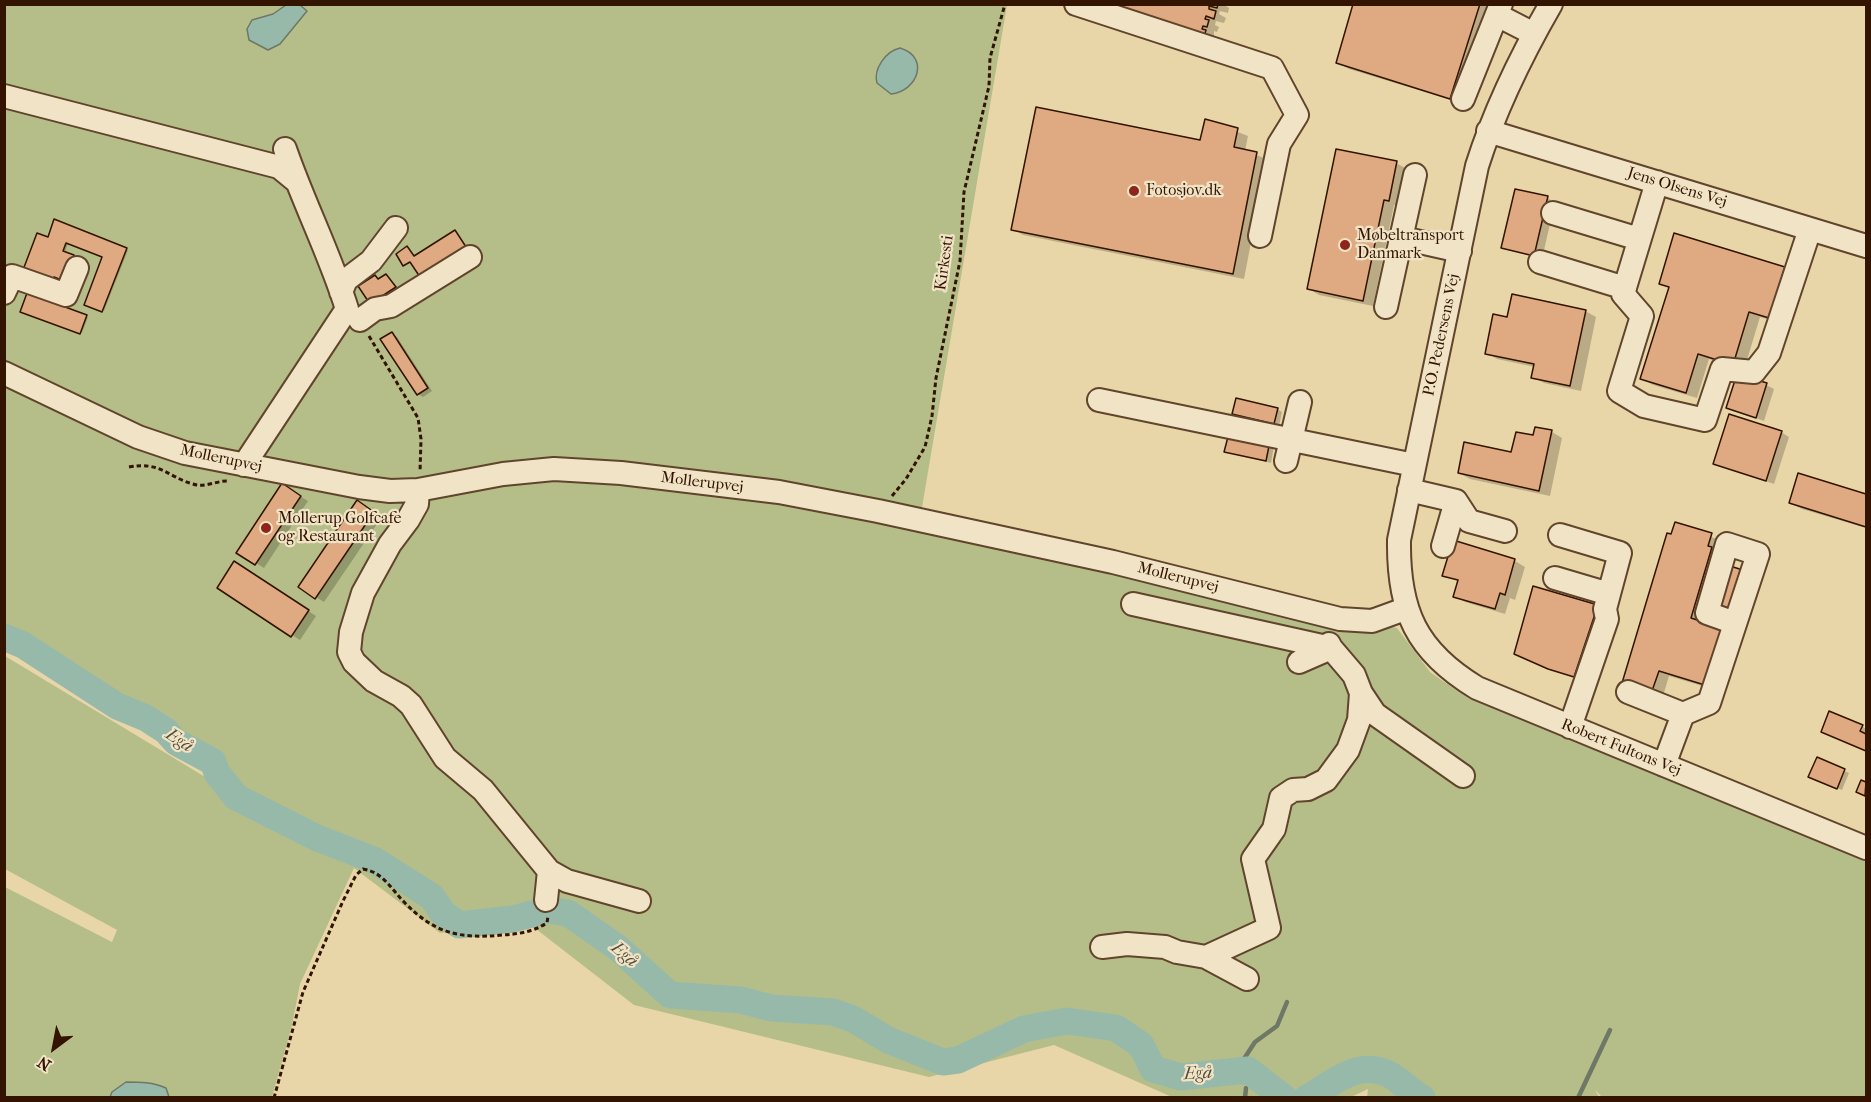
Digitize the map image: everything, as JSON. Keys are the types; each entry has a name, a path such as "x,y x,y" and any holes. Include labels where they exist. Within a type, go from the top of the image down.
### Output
{"street":[{"path":"1076,4 1272,69 1298,114 1280,144 1260,236"},
{"name":"P.O. Pedersens Vej","path":"1405,609 1398,576 1399,540 1477,166 1488,131 1534,34 1551,4"},
{"path":"1463,99 1499,10 1534,34"},
{"path":"4,96 279,167 296,181"},
{"name":"Jens Olsens Vej","path":"1488,131 1866,246"},
{"path":"237,473 347,309 324,241 296,181 285,149"},
{"path":"1386,307 1415,175"},
{"path":"1657,182 1623,294 1642,316 1619,391 1644,406 1705,420 1722,369 1754,372 1769,353 1810,229"},
{"path":"1553,213 1639,239"},
{"path":"341,292 346,280 371,261 396,228"},
{"path":"1402,238 1460,251"},
{"path":"360,320 375,309 391,306 470,257"},
{"path":"1540,262 1625,288"},
{"path":"4,293 12,276 66,295 77,268"},
{"name":"Mollerupvej","path":"4,373 138,436 237,473 390,491 418,490 503,474 554,470 621,473 779,492 878,511 1113,562 1340,619 1372,621 1405,609"},
{"path":"1099,400 1289,450 1414,465"},
{"path":"1289,450 1300,402"},
{"path":"418,490 412,512 390,544 363,593 351,632 349,652 363,672 411,705 446,758 483,790 522,834 549,871 567,881 639,901"},
{"path":"1409,490 1456,501 1469,521 1505,531"},
{"path":"1443,546 1456,501"},
{"path":"1560,535 1620,553 1605,609 1607,620 1570,727"},
{"path":"1555,578 1609,594"},
{"path":"1133,604 1331,648"},
{"name":"Robert Fultons Vej","path":"1405,609 1434,654 1453,673 1477,688 1866,848"},
{"path":"1312,612 1331,648 1354,675 1361,693 1375,714 1463,776"},
{"path":"1628,692 1683,714 1709,703 1736,623"},
{"path":"1299,662 1331,648"},
{"path":"1206,957 1269,928 1253,858 1274,829 1281,798 1326,780 1348,750 1359,720 1361,693"},
{"path":"1664,765 1683,714"},
{"path":"547,910 549,871"},
{"path":"1102,947 1127,944 1150,945 1206,957 1247,979"}],"path":[{"name":"Kirkesti","path":"878,511 906,479 925,447 932,416 936,378 960,261 964,192 989,86 990,58 1005,4"},
{"path":"360,320 418,418 421,439 418,490"},
{"path":"129,467 142,464 155,466 199,485 237,473"},
{"path":"274,1098 303,992 343,901 356,875 363,868 373,870 406,904 439,930 450,933 472,938 528,933 547,910"}],"green space":[{"path":"5,5 1007,5 919,525 1397,628 1430,672 1460,693 1866,861 1866,1097 1603,1098 1595,1090 1599,1097 1367,1098 1368,1089 1349,1098 1172,1097 1054,1045 929,1077 634,1005 527,922 440,933 354,868 300,984 292,1025 272,1097 5,1097 5,887 112,942 117,930 5,869 5,656 235,795 217,773 213,762 176,742 166,731 146,718 117,706 23,645 5,637","holes":["248,804 297,826 346,863"]}],"shaded area":[{"path":"286,5 300,5 307,11 280,44 268,50 249,40 247,29 252,20 273,14"},
{"path":"900,48 909,52 915,59 917,73 908,87 891,94 877,83 877,72 882,61 890,53"},
{"path":"126,1082 161,1086 166,1088 169,1097 110,1097 112,1092"}],"building":[{"path":"1097,4 1218,4 1217,8 1209,6 1209,9 1216,11 1214,19 1206,16 1205,19 1209,20 1207,27 1203,26 1202,29 1206,30 1204,37"},
{"path":"1353,4 1480,4 1450,99 1336,63"},
{"name":"Fotosjov.dk","path":"1036,107 1200,140 1205,119 1238,128 1234,147 1257,152 1233,274 1011,230"},
{"name":"Møbeltransport Danmark","path":"1336,149 1397,161 1389,201 1384,200 1363,301 1307,289"},
{"path":"1515,189 1548,196 1534,256 1501,248"},
{"path":"54,219 127,248 102,312 84,305 102,257 66,243 63,251 74,255 64,281 54,277 52,281 23,270 37,233 48,237"},
{"path":"455,230 468,250 422,280 410,262 403,266 396,254 407,246 414,256"},
{"path":"1674,233 1785,267 1769,318 1749,312 1733,365 1698,354 1686,393 1640,379 1669,287 1659,284"},
{"path":"386,274 396,287 370,304 358,286 375,275 378,279"},
{"path":"27,293 87,315 80,334 20,312"},
{"path":"1512,294 1586,310 1570,386 1531,378 1534,364 1485,354 1493,314 1507,317"},
{"path":"392,332 428,388 417,395 380,339"},
{"path":"1737,374 1767,383 1756,418 1726,408"},
{"path":"1236,398 1278,408 1274,424 1232,414"},
{"path":"1729,414 1782,431 1766,481 1713,464"},
{"path":"1535,427 1552,430 1539,491 1458,473 1464,442 1511,452 1516,432 1533,435"},
{"path":"1229,433 1270,441 1266,461 1224,452"},
{"path":"1798,473 1866,494 1866,527 1789,503"},
{"path":"282,483 301,496 255,565 236,553"},
{"path":"357,500 374,512 315,599 298,587"},
{"path":"1675,522 1712,533 1708,546 1712,547 1691,618 1725,629 1708,686 1659,671 1652,691 1622,683 1667,533 1671,534"},
{"path":"1453,540 1515,559 1505,595 1500,593 1495,609 1453,597 1458,580 1442,576"},
{"path":"234,561 309,610 291,637 217,588"},
{"path":"1730,566 1746,571 1733,614 1717,609"},
{"path":"1533,586 1598,605 1574,677 1548,669 1514,654"},
{"path":"1829,711 1863,725 1860,731 1866,734 1866,751 1821,732"},
{"path":"1817,757 1845,769 1837,789 1808,777"},
{"path":"1861,780 1866,782 1865,796 1856,792"}],"waterway":[{"name":"Egå","path":"4,637 23,645 117,706 146,718 166,731 176,742 213,762 217,773 236,797 317,838 374,860 432,897 443,913 459,925 513,919 547,910 568,913 618,948 670,995 741,1000 771,1008 833,1012 853,1019 888,1040 943,1062 958,1060 1024,1029 1067,1021 1116,1028 1141,1045 1153,1069 1181,1077 1248,1070 1284,1098"},
{"path":"1236,1071 1255,1042 1277,1026 1287,1002"},
{"path":"1578,1098 1610,1030"},
{"name":"Egå","path":"1307,1098 1347,1074 1369,1069 1392,1076 1422,1098"},
{"path":"1245,1098 1246,1088"}],"place":[{"name":"Fotosjov.dk","path":"1134,191"},
{"name":"Møbeltransport Danmark","path":"1345,245"},
{"name":"Mollerup Golfcafe og Restaurant","path":"266,528"}]}
